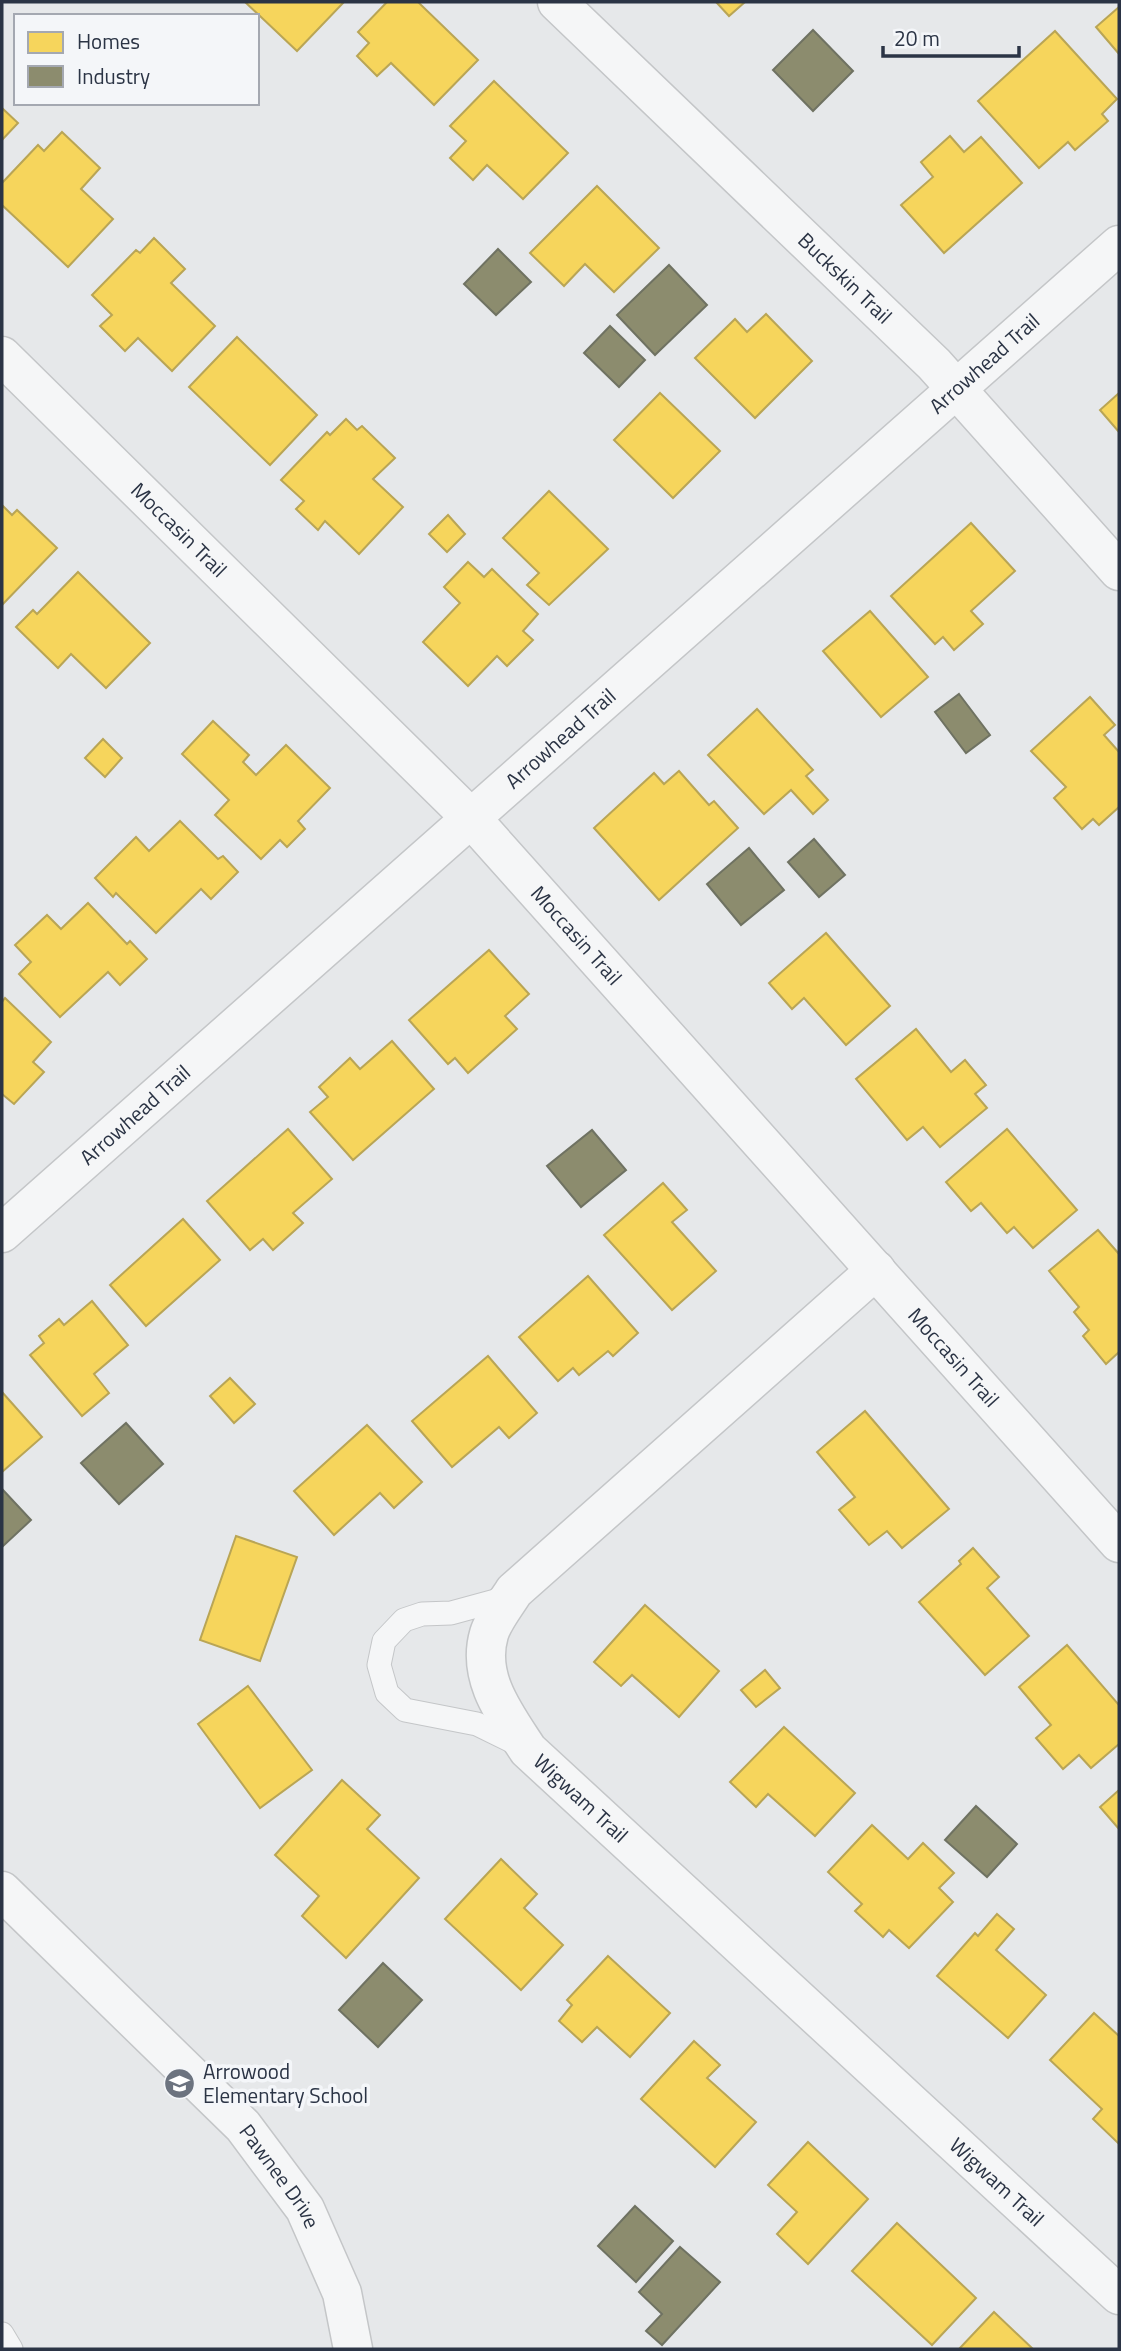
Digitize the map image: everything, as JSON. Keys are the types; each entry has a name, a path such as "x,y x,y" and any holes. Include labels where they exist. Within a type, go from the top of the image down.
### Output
{"street":[{"name":"Buckskin Trail","path":"556,2 934,364 1119,571"},
{"name":"Arrowhead Trail","path":"2,1233 1119,245"},
{"name":"Moccasin Trail","path":"2,356 471,818 1119,1543"},
{"name":"Wigwam Trail","path":"876,1270 514,1591 489,1633 485,1667 500,1707 528,1750 1119,2295"},
{"name":"Pawnee Drive","path":"2,1891 243,2126 305,2208 342,2293 353,2349"}],"lane":[{"path":"514,1591 495,1601 452,1613 422,1614 404,1620 384,1641 379,1665 387,1693 405,1710 477,1724 528,1750"},
{"path":"2,2334 11,2349"}],"building: Homes":[{"path":"245,2 344,2 297,51"},
{"path":"387,2 418,2 478,60 434,105 391,63 377,76 357,56 369,43 358,32"},
{"path":"716,2 745,2 729,16"},
{"path":"1119,7 1119,54 1096,27"},
{"path":"1055,31 1117,99 1102,114 1108,121 1075,150 1068,142 1039,168 978,101"},
{"path":"494,81 568,153 523,199 487,165 473,180 450,158 466,141 450,126"},
{"path":"2,108 18,123 2,140"},
{"path":"62,132 100,168 81,189 113,219 68,267 2,205 2,183 38,145 44,151"},
{"path":"950,136 964,152 981,137 1022,183 944,253 901,205 933,177 921,162"},
{"path":"597,186 659,248 614,292 585,264 564,286 530,253"},
{"path":"154,238 185,269 171,283 215,326 172,371 138,338 125,351 100,326 112,315 92,295 136,250 140,253"},
{"path":"766,314 812,361 755,418 695,358 735,319 747,332"},
{"path":"237,337 317,415 270,465 189,387"},
{"path":"660,393 720,451 673,498 614,440"},
{"path":"1119,393 1119,432 1100,410"},
{"path":"346,419 357,430 362,426 395,458 373,479 403,507 359,554 325,521 318,530 296,509 304,501 281,480 327,432 330,435"},
{"path":"549,491 608,549 549,605 527,585 539,573 503,538"},
{"path":"2,505 12,515 17,510 57,548 2,605"},
{"path":"448,515 465,534 447,552 429,534"},
{"path":"971,523 1015,571 971,611 983,624 954,650 943,637 935,644 891,596"},
{"path":"468,562 484,577 492,569 538,614 523,631 533,640 507,666 497,656 468,686 423,642 460,603 444,587"},
{"path":"78,572 150,643 106,688 71,654 58,668 16,627 33,610 37,614"},
{"path":"870,611 928,677 881,717 823,651"},
{"path":"1090,697 1115,725 1104,735 1119,752 1119,807 1099,825 1093,819 1082,829 1054,798 1066,787 1031,751"},
{"path":"757,709 813,770 806,776 828,800 813,814 791,790 764,814 708,755"},
{"path":"213,721 249,755 243,762 256,775 286,745 330,788 298,821 305,829 287,847 280,840 261,859 215,815 229,800 182,754"},
{"path":"103,739 122,758 105,777 85,758"},
{"path":"679,771 709,805 714,801 738,828 659,900 594,828 654,773 664,784"},
{"path":"180,821 218,859 223,856 238,872 211,899 201,889 156,933 116,893 113,897 95,878 136,837 149,851"},
{"path":"88,903 127,944 130,941 147,959 120,985 108,972 60,1017 19,974 31,962 15,945 47,915 61,929"},
{"path":"826,933 890,1006 846,1045 804,998 792,1009 769,983"},
{"path":"489,950 529,994 505,1016 517,1029 468,1073 455,1058 448,1064 409,1020"},
{"path":"5,998 51,1042 33,1062 44,1072 14,1104 2,1094 2,1002"},
{"path":"916,1029 951,1072 965,1060 986,1085 975,1094 987,1108 940,1147 923,1127 907,1140 856,1079"},
{"path":"392,1041 434,1089 353,1160 310,1112 328,1097 319,1087 350,1058 360,1069"},
{"path":"288,1129 332,1179 293,1213 303,1223 273,1250 263,1239 250,1250 207,1201"},
{"path":"1007,1129 1077,1210 1033,1248 1014,1227 1007,1233 981,1203 971,1211 946,1182"},
{"path":"663,1183 687,1210 672,1222 716,1271 672,1310 604,1235"},
{"path":"183,1219 220,1260 146,1326 110,1285"},
{"path":"1098,1230 1119,1254 1119,1352 1106,1364 1083,1336 1089,1330 1074,1312 1079,1307 1049,1271"},
{"path":"588,1276 638,1333 613,1356 608,1351 579,1375 573,1368 558,1381 519,1337"},
{"path":"92,1301 128,1345 94,1374 109,1393 82,1416 30,1355 44,1343 39,1336 59,1319 64,1325"},
{"path":"488,1356 537,1413 509,1438 499,1427 452,1467 412,1421"},
{"path":"230,1378 255,1404 234,1423 210,1396"},
{"path":"2,1392 42,1437 2,1472"},
{"path":"865,1411 949,1509 902,1548 887,1531 869,1545 839,1510 855,1497 817,1452"},
{"path":"367,1425 422,1482 394,1508 380,1493 334,1535 294,1491"},
{"path":"236,1536 297,1557 260,1661 200,1640"},
{"path":"973,1548 999,1577 987,1588 1029,1636 985,1675 919,1602 961,1564 959,1561"},
{"path":"645,1605 719,1671 679,1717 632,1675 621,1686 594,1662"},
{"path":"1067,1645 1119,1705 1119,1744 1091,1768 1079,1755 1063,1769 1036,1738 1051,1725 1019,1687"},
{"path":"765,1670 780,1688 756,1707 741,1690"},
{"path":"248,1686 312,1770 260,1808 198,1724"},
{"path":"784,1727 855,1793 815,1836 768,1794 756,1807 730,1782"},
{"path":"342,1780 380,1815 367,1829 419,1878 346,1958 302,1916 319,1896 275,1855"},
{"path":"1119,1790 1119,1829 1100,1807"},
{"path":"872,1825 908,1859 923,1843 954,1873 939,1888 953,1902 909,1948 889,1930 883,1937 855,1911 862,1904 828,1872"},
{"path":"501,1859 537,1894 524,1908 563,1945 521,1990 445,1919"},
{"path":"997,1914 1014,1929 996,1950 1046,1995 1008,2038 937,1976 975,1933 978,1936"},
{"path":"608,1956 670,2013 630,2057 597,2027 582,2042 559,2021 572,2005 567,2000"},
{"path":"1094,2013 1119,2036 1119,2144 1093,2119 1102,2109 1050,2060"},
{"path":"694,2041 720,2065 707,2078 756,2122 715,2167 641,2099"},
{"path":"808,2142 868,2199 808,2264 777,2234 797,2212 768,2185"},
{"path":"897,2223 976,2298 932,2345 852,2271"},
{"path":"994,2312 1033,2349 959,2349"}],"building: Industry":[{"path":"813,30 853,71 813,111 773,70"},
{"path":"498,249 531,282 496,315 464,284"},
{"path":"669,265 707,305 655,355 617,315"},
{"path":"610,326 645,360 619,387 584,353"},
{"path":"959,694 990,735 966,753 935,712"},
{"path":"814,839 845,875 819,897 788,862"},
{"path":"749,848 784,890 741,925 707,884"},
{"path":"592,1130 626,1170 581,1207 547,1166"},
{"path":"126,1423 163,1464 119,1504 81,1463"},
{"path":"2,1491 31,1520 2,1547"},
{"path":"976,1806 1017,1844 987,1877 945,1840"},
{"path":"383,1963 422,2000 378,2047 339,2010"},
{"path":"635,2206 673,2241 636,2282 598,2246"},
{"path":"680,2247 720,2282 662,2345 646,2331 662,2314 639,2292"}],"place":[{"name":"Arrowood Elementary School","path":"180,2084"}]}
